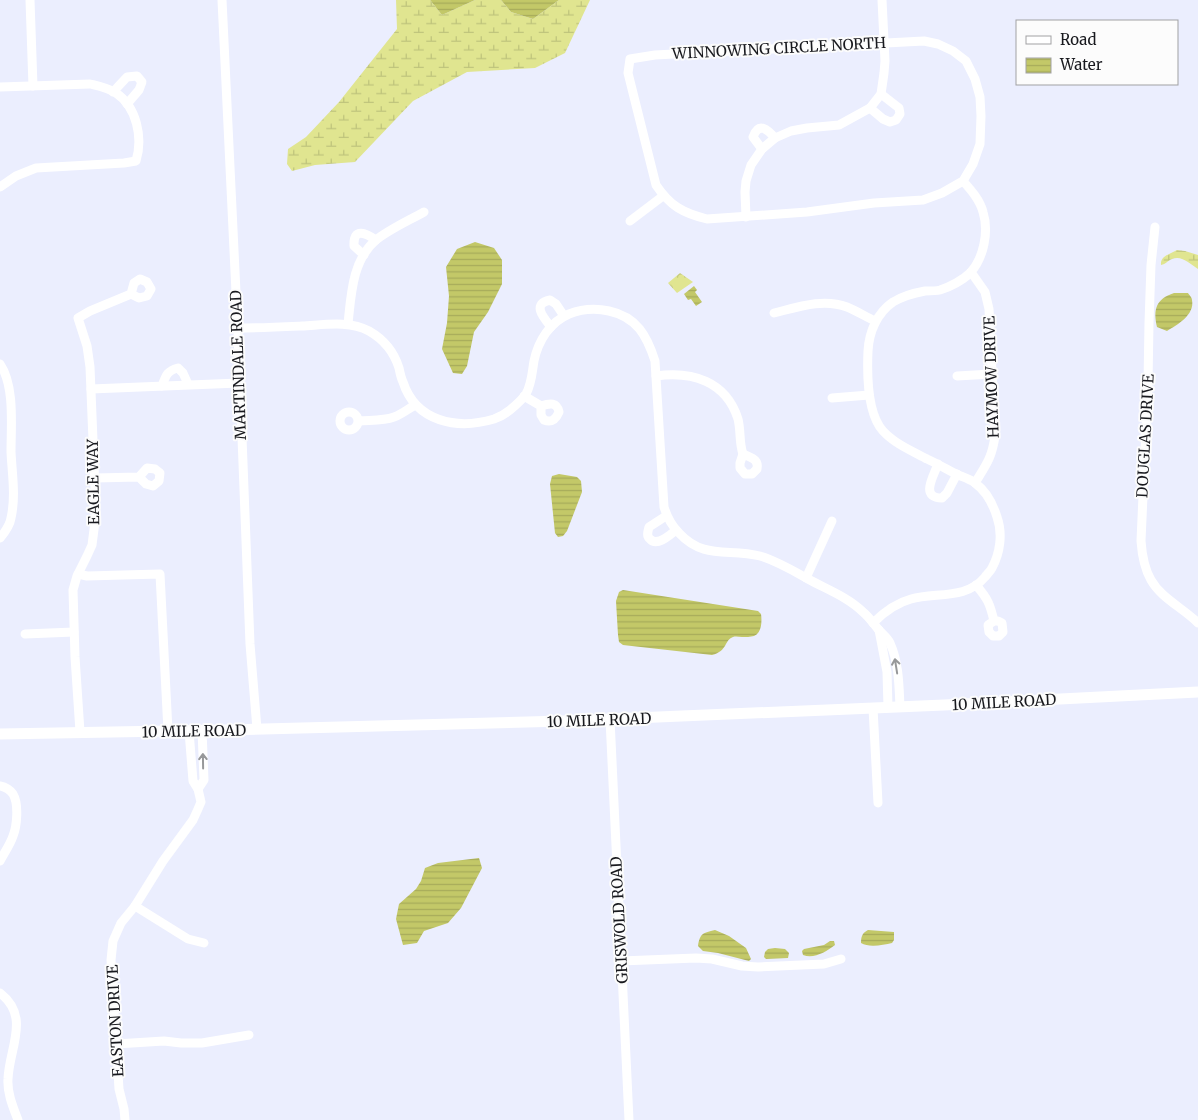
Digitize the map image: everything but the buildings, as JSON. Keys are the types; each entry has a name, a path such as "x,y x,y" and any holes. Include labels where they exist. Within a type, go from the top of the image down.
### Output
{"main road":[{"name":"10 MILE ROAD","path":"0,734 189,731 610,719 1198,692"}],"street":[{"path":"30,0 33,86"},
{"name":"MARTINDALE ROAD","path":"222,0 250,644 258,729"},
{"path":"746,217 746,181 751,165 762,149 775,138 791,131 839,125 870,108 881,94 884,73 882,0"},
{"name":"WINNOWING CIRCLE NORTH","path":"664,196 656,185 628,72 630,58 655,55 884,43 924,42 938,44 953,51 966,61 975,79 980,97 980,144 973,164 962,181"},
{"path":"113,92 127,77 137,76 142,82 139,90 124,101"},
{"path":"0,87 90,84 101,86 113,92 124,101 134,115 138,132 139,152 136,161 124,163 36,168 16,176 0,187"},
{"path":"870,108 890,122 896,120 900,114 899,108 881,94"},
{"path":"762,149 753,137 756,131 761,128 768,130 775,138"},
{"path":"630,221 664,196 682,211 707,219 808,212 874,203 923,200 942,193 962,181 975,195 983,211 986,228 981,254 971,272 962,279 940,290 909,294 893,302 875,321 868,349 869,395 870,405 882,430 901,446 975,483 987,495 999,523 1001,534 1000,547 992,569 980,584 956,594 922,596 909,599 884,612 876,626 886,661 888,707"},
{"path":"348,324 354,278 364,256 376,240 424,212"},
{"name":"DOUGLAS DRIVE","path":"1155,227 1151,265 1142,549 1150,579 1159,591 1198,623"},
{"path":"364,256 354,246 354,240 358,234 367,234 376,240"},
{"name":"HAYMOW DRIVE","path":"971,272 985,292 989,309 996,436 990,459 975,483"},
{"name":"EAGLE WAY","path":"80,732 73,590 78,574 92,545 96,514 90,367 87,346 78,318 131,294"},
{"path":"551,326 541,312 540,307 545,301 550,300 556,304 564,316"},
{"path":"774,313 809,304 835,303 875,321"},
{"path":"237,328 348,324 368,330 388,346 395,357 403,383 415,405 436,419 455,424 469,424 495,419 503,415 524,396 533,374 536,352 541,340 551,326 564,316 583,309 597,309 615,312 632,321 647,338 655,361 662,494 666,516 676,530 693,545 704,550 716,552 747,553 761,556 846,599 863,611 886,636 890,644 896,662 900,707"},
{"path":"0,364 7,378 10,395 13,489 11,520 0,538"},
{"path":"162,386 171,370 178,368 183,373 188,384"},
{"path":"956,376 992,374"},
{"path":"656,376 687,375 700,379 719,390 730,402 737,418 743,454"},
{"path":"91,389 240,383"},
{"path":"832,398 869,395"},
{"path":"524,396 541,406"},
{"path":"359,421 393,418 415,405"},
{"path":"938,464 929,488 930,494 935,498 942,498 947,494 957,474"},
{"path":"95,478 139,476"},
{"path":"666,516 649,527 648,537 655,542 661,541 676,530"},
{"path":"806,578 832,521"},
{"path":"78,574 87,576 160,574 168,731"},
{"path":"976,586 990,605 994,621"},
{"path":"25,634 74,632"},
{"path":"873,708 878,803"},
{"name":"GRISWOLD ROAD","path":"610,719 629,1120"},
{"name":"EASTON DRIVE","path":"198,789 204,780 202,730"},
{"name":"EASTON DRIVE","path":"125,1120 119,1089 111,960 113,941 117,922 135,906 159,859 196,815 201,802 198,789 193,781 189,731"},
{"path":"0,786 12,792 15,800 16,825 13,836 0,861"},
{"path":"135,906 188,939 204,943"},
{"path":"621,961 696,958 712,959 742,966 758,966 824,964 841,959"},
{"path":"0,993 12,1004 16,1014 16,1036 4,1080 18,1120"},
{"path":"116,1044 164,1041 202,1043 249,1035"}],"green space":[{"path":"396,0 430,0 442,15 475,0 501,0 511,12 533,19 559,0 590,0 565,53 535,68 467,72 413,101 355,162 315,165 292,171 287,164 288,149 306,137 339,102 397,29"},
{"path":"1177,250 1198,255 1198,269 1179,258 1172,259 1161,265 1164,257"},
{"path":"680,273 693,282 677,293 668,283"}],"water":[{"path":"430,0 475,0 442,15"},
{"path":"501,0 559,0 533,19 511,12"},
{"path":"475,242 494,248 502,260 502,284 488,312 474,332 467,366 462,374 453,373 442,349 447,323 449,296 446,267 457,249"},
{"path":"694,286 697,290 695,292 702,302 696,306 684,294"},
{"path":"1174,293 1188,293 1192,299 1192,305 1188,315 1167,331 1157,327 1155,315 1157,306 1163,298"},
{"path":"559,474 577,477 581,481 582,492 567,531 563,536 558,537 555,533 550,484 552,476"},
{"path":"623,590 758,611 761,614 761,626 759,632 754,636 730,638 721,651 712,655 623,645 619,642 616,601 619,592"},
{"path":"479,858 482,868 461,908 448,923 424,931 417,943 403,945 396,919 399,904 416,889 425,868 438,863"},
{"path":"715,930 729,936 746,948 751,959 749,961 703,951 698,946 701,936"},
{"path":"868,930 894,932 894,940 892,943 880,945 864,945 861,943 862,937 864,932"},
{"path":"834,941 835,945 824,952 811,956 803,955 802,951 804,949 824,945"},
{"path":"768,949 785,949 789,953 788,958 766,959 764,957"}]}
